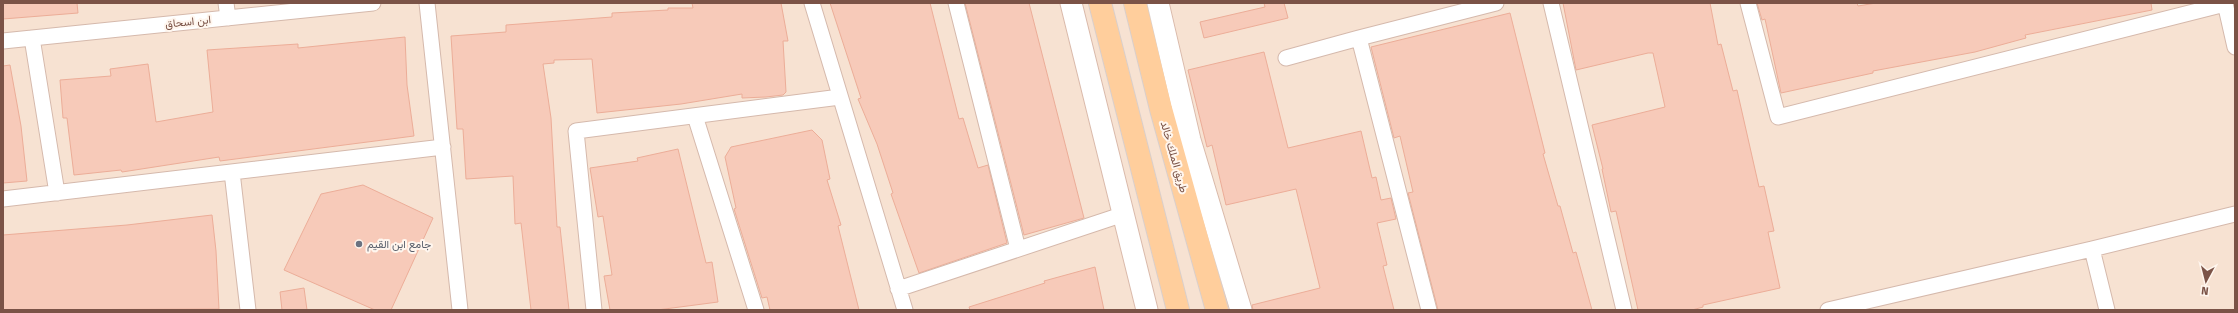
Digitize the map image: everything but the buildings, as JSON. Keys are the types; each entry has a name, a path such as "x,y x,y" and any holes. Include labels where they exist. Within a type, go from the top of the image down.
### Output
{"main road":[{"path":"1071,3 1147,310"},
{"path":"1100,3 1178,310"},
{"name":"طريق الملك خالد","path":"1135,3 1161,109 1217,310"},
{"path":"1158,3 1190,140 1241,310"}],"street":[{"path":"226,3 228,18"},
{"name":"ابن اسحاق","path":"3,41 373,3"},
{"path":"427,3 460,310"},
{"path":"812,3 905,310"},
{"path":"956,3 1018,249"},
{"path":"1286,58 1496,3"},
{"path":"1551,3 1624,310"},
{"path":"1748,3 1778,117 2225,3 2235,47"},
{"path":"32,38 57,193"},
{"path":"1359,38 1429,310"},
{"path":"594,310 576,131 840,97"},
{"path":"695,116 756,310"},
{"path":"3,199 443,147"},
{"path":"232,172 248,310"},
{"path":"898,288 1124,214"},
{"path":"1830,310 2092,250 2235,214"},
{"path":"2092,250 2107,310"}],"shaded area":[{"path":"3,3 2235,3 2235,310 3,310"}],"place":[{"name":"جامع ابن القيم","path":"359,244"}]}
